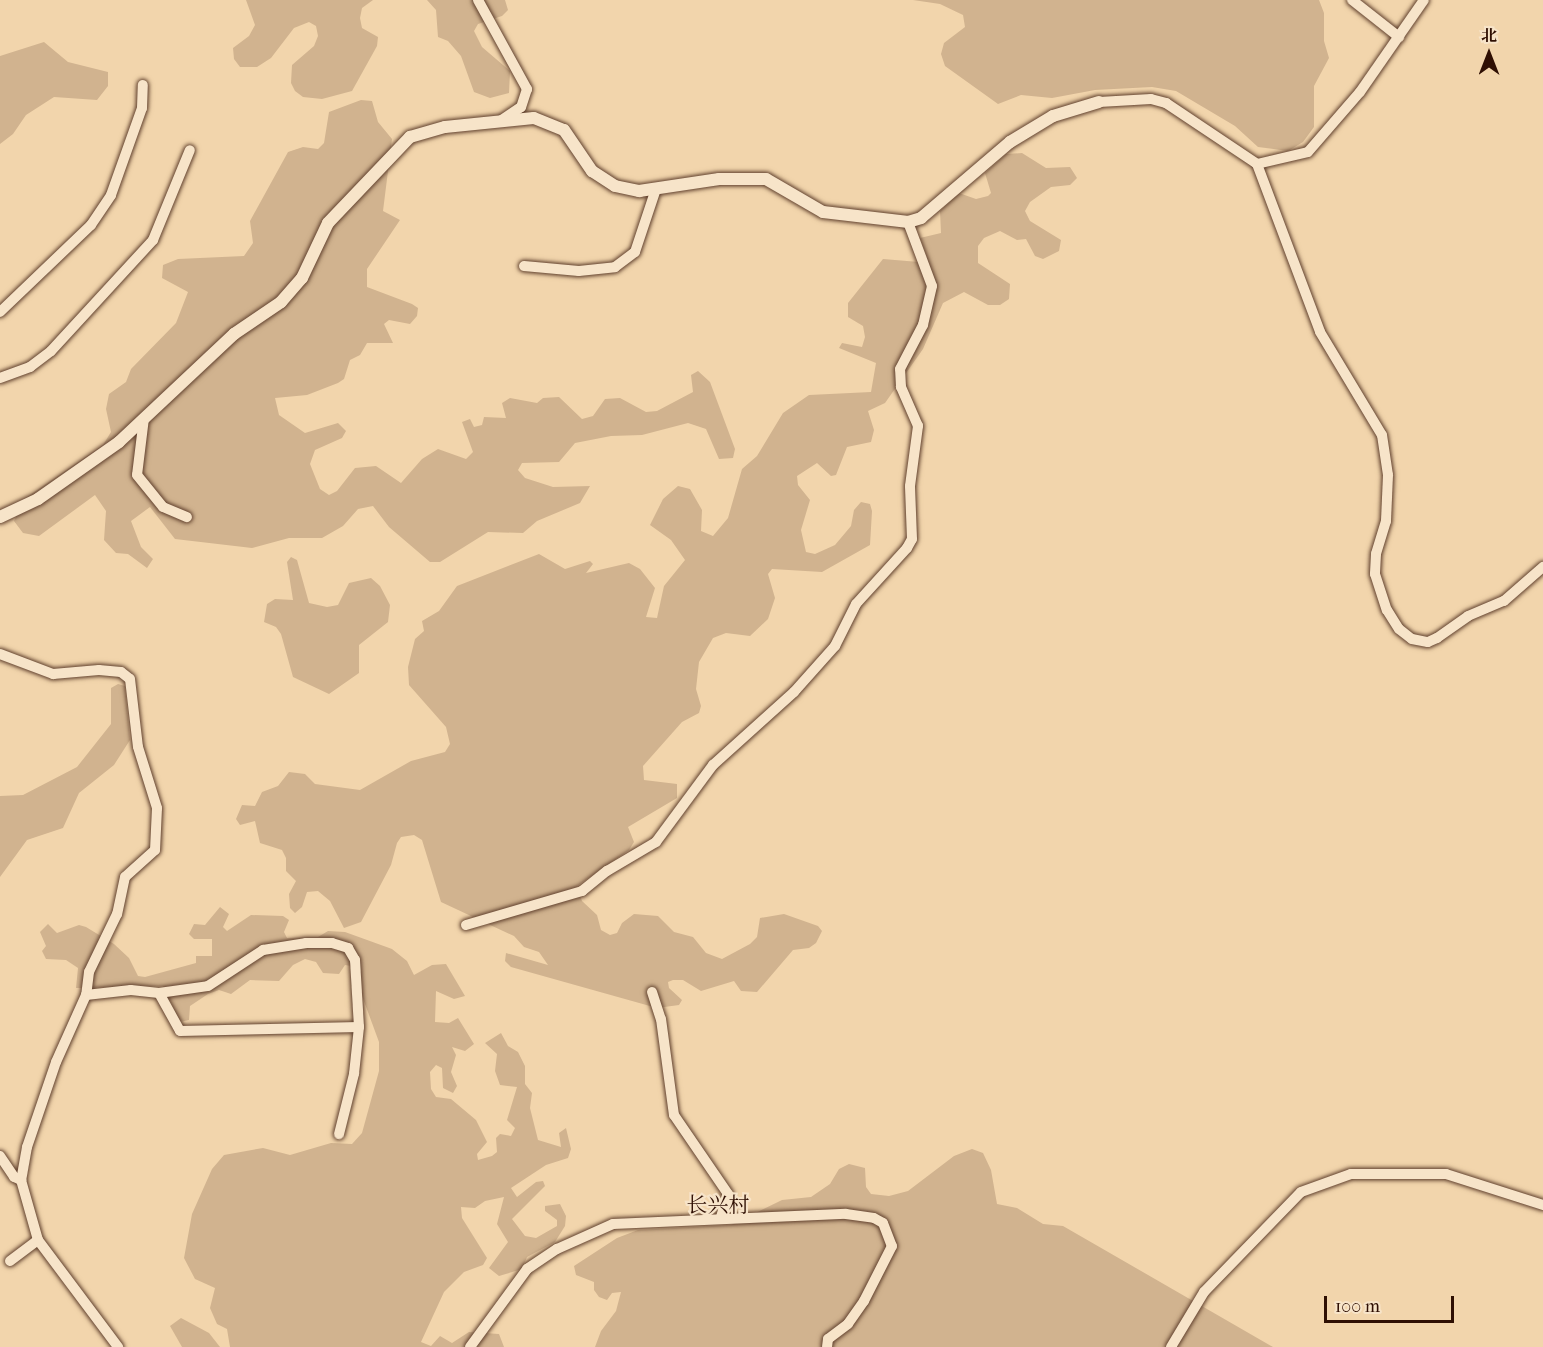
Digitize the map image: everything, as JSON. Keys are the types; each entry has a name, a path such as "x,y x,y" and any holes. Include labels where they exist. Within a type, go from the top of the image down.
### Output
{"street":[{"path":"478,0 527,89 521,107 500,122"},
{"path":"1352,0 1399,37"},
{"path":"1257,164 1308,152 1360,93 1424,0"},
{"path":"0,312 91,225 111,195 142,108 143,85"},
{"path":"0,518 38,499 119,442 234,334 281,302 302,278 328,223 410,137 445,128 534,118 564,130 592,171 615,186 656,189 719,178 766,178 823,212 908,222 921,218 1010,142 1053,116 1100,102 1151,99 1166,103 1257,164 1320,332 1382,435 1388,474 1386,521 1376,554 1375,574 1387,610 1399,629 1412,639 1428,642 1468,616 1504,601 1543,567"},
{"path":"0,378 30,367 51,351 153,240 189,150"},
{"path":"524,266 579,271 615,267 635,252 656,189"},
{"path":"466,925 582,891 607,871 656,842 714,765 794,692 835,646 856,604 908,548 912,539 910,486 918,426 901,387 900,369 923,325 933,286 908,222"},
{"path":"144,418 137,475 162,507 187,517"},
{"path":"0,654 53,674 99,670 122,672 134,688 138,747 157,808 159,837 155,850 126,877 117,914 89,972 86,994 56,1062 27,1147 21,1180 38,1240 118,1347"},
{"path":"86,994 131,990 159,993 208,986 263,950 332,943 348,948 355,960 358,1027 354,1074 339,1134"},
{"path":"652,992 661,1019 674,1115 728,1194 721,1217"},
{"path":"159,993 180,1031 358,1027"},
{"path":"0,1156 14,1177 21,1180"},
{"path":"1172,1347 1204,1292 1300,1192 1352,1174 1446,1174 1543,1205"},
{"path":"470,1347 527,1269 556,1249 613,1224 721,1217 846,1214 883,1222 892,1246 864,1301 848,1324 828,1339 827,1347"},
{"path":"10,1261 38,1240"}],"shaded area":[{"path":"246,0 373,0 362,8 360,18 362,28 378,37 377,46 352,91 322,99 303,97 295,91 291,83 292,65 314,46 318,36 316,26 309,22 294,28 271,58 257,67 240,67 234,59 233,48 249,36 255,25"},
{"path":"427,0 505,0 508,10 502,16 478,24 474,31 482,47 510,71 509,93 490,98 474,92 461,56 448,41 438,37 436,10"},
{"path":"913,0 1319,0 1324,13 1324,41 1329,58 1314,86 1314,127 1303,142 1288,151 1258,147 1235,126 1176,91 1152,87 1095,90 1052,98 1021,95 998,104 945,66 941,54 944,43 965,27 963,15 940,4"},
{"path":"44,42 68,62 108,72 108,86 97,100 54,97 26,115 13,134 0,144 0,56"},
{"path":"361,100 372,101 378,122 392,139 383,211 400,220 367,269 367,287 418,308 417,316 410,324 389,320 384,324 393,343 367,343 360,355 350,360 344,379 338,383 307,395 275,398 279,415 305,433 338,423 346,431 342,438 315,450 310,464 320,489 329,495 337,491 355,468 376,466 401,483 422,459 438,449 466,459 473,452 462,422 470,419 474,427 482,425 484,417 506,418 502,403 510,398 537,403 543,398 559,397 582,419 593,416 605,399 620,398 646,412 657,411 693,392 691,375 698,371 710,382 735,449 733,458 719,459 706,429 688,423 642,435 611,436 575,443 559,462 522,463 518,470 525,478 553,487 590,486 580,503 537,521 523,533 488,532 440,562 430,562 389,527 373,506 358,509 343,526 322,538 289,538 252,548 175,539 150,507 131,521 141,547 153,559 147,568 128,554 116,553 104,540 106,511 95,495 39,536 23,533 14,521 24,499 103,445 111,432 106,409 109,394 126,382 131,369 176,323 188,292 162,278 163,265 178,259 244,256 253,243 250,221 288,152 303,147 318,149 324,143 329,112"},
{"path":"1022,153 1046,168 1070,167 1077,178 1070,185 1051,187 1030,202 1025,211 1030,221 1061,240 1059,251 1043,259 1035,256 1026,239 1017,240 1000,231 984,238 978,246 978,263 1010,284 1009,299 1000,305 988,305 964,292 943,303 923,349 885,403 868,411 874,430 871,442 847,447 836,475 831,476 817,463 797,476 798,485 810,500 801,530 806,552 815,554 835,545 851,526 854,510 861,502 870,504 872,511 870,545 822,572 772,569 768,574 775,598 768,619 750,636 726,633 713,638 699,662 696,689 701,706 699,713 682,722 643,766 644,780 677,784 677,798 628,827 634,842 629,850 577,886 582,901 597,915 601,930 610,935 617,933 622,923 634,914 658,916 674,932 693,937 706,953 722,959 750,944 757,937 760,918 784,914 818,926 822,931 816,943 809,948 793,950 757,992 741,991 734,981 701,991 683,980 673,980 668,982 669,988 682,1000 679,1005 657,1008 511,967 505,961 506,953 548,965 539,952 524,947 514,936 441,902 422,840 414,835 401,837 397,843 391,865 361,922 344,928 330,901 318,891 307,892 302,907 295,913 290,908 289,894 296,881 286,871 286,858 282,850 260,843 255,821 240,825 236,819 242,805 255,806 262,792 278,786 289,772 305,774 315,784 360,790 411,761 445,752 450,744 446,727 409,685 408,667 415,639 424,631 422,621 439,611 457,586 539,554 565,569 590,561 593,564 586,573 629,563 640,569 655,588 646,617 657,618 664,586 685,560 671,540 650,525 663,499 678,486 690,489 702,510 701,531 713,536 728,518 742,469 757,456 783,413 809,395 871,392 876,363 839,348 842,343 862,347 865,337 863,326 848,317 848,303 883,259 919,262 927,257 920,238 941,233 940,211 959,193 976,199 988,196 991,193 985,173 1006,154"},
{"path":"291,557 297,560 309,603 327,607 338,605 349,583 371,578 380,586 390,605 388,622 359,645 359,673 329,694 293,677 281,634 276,627 264,622 267,604 275,599 293,600 287,562"},
{"path":"118,684 125,686 130,740 114,765 79,793 63,828 27,840 0,877 0,796 23,795 77,767 111,724 111,688"},
{"path":"220,907 229,914 223,927 227,931 251,915 283,916 289,920 284,932 287,938 318,937 328,931 345,932 392,949 407,961 414,975 432,965 446,964 465,996 454,999 436,991 435,1022 449,1023 458,1018 474,1044 465,1051 452,1047 456,1055 451,1072 457,1086 453,1093 443,1088 442,1068 436,1065 430,1072 431,1089 436,1097 451,1099 476,1120 487,1142 477,1154 478,1160 497,1152 496,1138 500,1134 511,1136 515,1128 507,1120 517,1087 500,1085 495,1071 497,1054 485,1043 501,1033 508,1046 518,1052 525,1066 525,1084 532,1093 530,1108 538,1140 561,1147 559,1133 566,1128 571,1149 568,1158 546,1165 511,1188 517,1197 536,1182 543,1181 545,1186 512,1219 525,1236 536,1238 557,1226 557,1220 545,1211 545,1206 560,1204 566,1216 565,1226 555,1242 527,1257 522,1269 499,1276 489,1268 508,1242 497,1224 504,1197 485,1201 475,1208 461,1207 462,1218 487,1258 483,1265 464,1272 444,1292 421,1342 431,1346 440,1336 452,1343 469,1332 499,1334 504,1347 230,1347 227,1329 217,1324 210,1308 215,1288 195,1279 184,1258 192,1214 212,1169 224,1155 263,1148 290,1155 331,1143 352,1144 362,1133 379,1071 379,1042 351,966 345,965 339,974 323,973 316,962 305,959 293,965 279,981 250,980 231,994 219,990 208,994 190,1006 189,1020 180,1022 163,986 76,988 78,968 66,960 46,959 42,951 46,946 40,932 48,924 57,933 79,925 86,927 114,944 129,958 138,976 145,977 196,963 196,956 212,956 212,939 194,939 189,934 194,924 205,925"},
{"path":"972,1149 983,1153 991,1170 997,1204 1017,1208 1043,1224 1063,1226 1273,1347 595,1347 601,1331 616,1311 621,1292 612,1293 607,1300 599,1297 594,1290 594,1282 576,1275 574,1266 617,1238 638,1230 731,1225 782,1200 811,1197 830,1184 839,1169 849,1164 865,1168 866,1187 871,1194 889,1196 908,1191 954,1156"},
{"path":"181,1318 209,1333 220,1347 182,1347 170,1326"}],"district":[{"name":"长兴村","path":"718,1205"}]}
